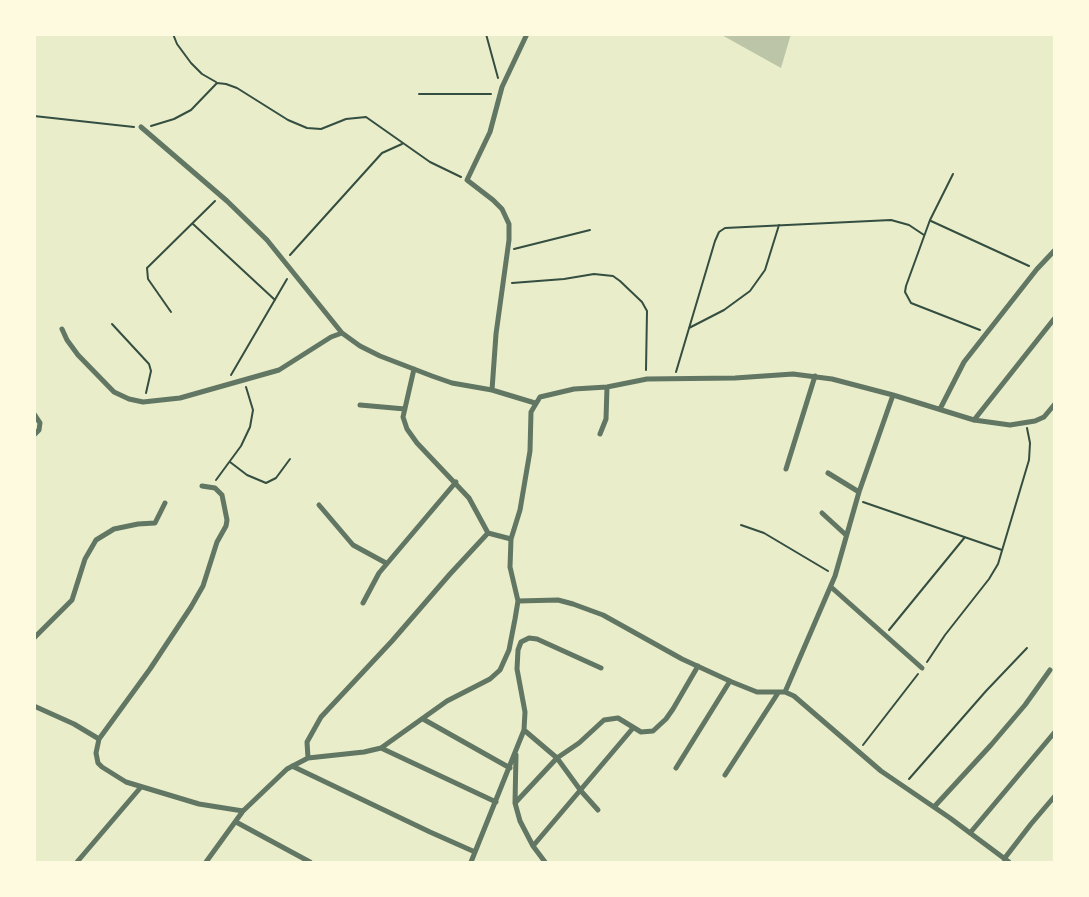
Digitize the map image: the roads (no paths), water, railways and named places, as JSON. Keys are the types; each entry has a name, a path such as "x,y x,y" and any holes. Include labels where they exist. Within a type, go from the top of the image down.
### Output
{"street":[{"path":"492,390 496,334 508,250 508,224 494,200 467,180 490,132 502,87 527,34"},
{"path":"141,127 220,195 267,240 342,333 360,346 380,356 453,383 492,390 535,403"},
{"path":"940,410 964,362 1037,269 1054,251"},
{"path":"974,420 1054,319"},
{"path":"62,329 78,355 114,392 143,402 180,398 279,370 331,337 342,333"},
{"path":"414,369 403,417 411,436 469,498 488,533 511,539"},
{"path":"207,862 243,811 292,766 308,758 381,748 447,702 490,679 500,670 509,650 518,602 510,567 511,539 520,510 530,451 530,417 535,403 540,398 548,394 574,389 607,387 647,379 735,378 793,374 815,376 893,394 974,420 1010,425 1026,424 1044,417 1054,405"},
{"path":"786,469 815,376"},
{"path":"600,434 606,419 607,387"},
{"path":"785,693 836,576 859,492 893,394"},
{"path":"360,405 405,409"},
{"path":"34,414 40,423 39,430 34,435"},
{"path":"828,473 859,492"},
{"path":"363,603 374,580 386,563 456,482"},
{"path":"202,486 210,487 222,495 227,520 217,542 203,586 150,669 99,739 96,753 98,763 102,767 126,782 199,804 243,811"},
{"path":"34,638 72,600 84,559 96,540 114,529 155,523 165,503"},
{"path":"319,505 353,545 386,563"},
{"path":"822,513 846,535"},
{"path":"308,758 307,742 321,717 488,533"},
{"path":"831,586 922,668"},
{"path":"518,602 549,600 573,604 603,615 730,681 757,692 785,693 801,702 858,752 1006,861 1031,824 1054,797"},
{"path":"471,862 524,730 525,712 517,669 518,650 523,640 537,639 601,668"},
{"path":"516,803 557,758 579,743 604,720 618,718 633,728 645,732 653,731 673,709 698,666"},
{"path":"934,807 991,746 1050,670"},
{"path":"676,768 730,681"},
{"path":"725,775 778,693"},
{"path":"34,706 74,724 99,739"},
{"path":"423,719 510,768"},
{"path":"533,846 633,728"},
{"path":"524,730 557,758 598,810"},
{"path":"970,833 1054,733"},
{"path":"381,748 496,802"},
{"path":"516,750 516,803 523,828 545,862"},
{"path":"292,766 475,852"},
{"path":"77,862 141,787"},
{"path":"237,822 310,862"}]}
